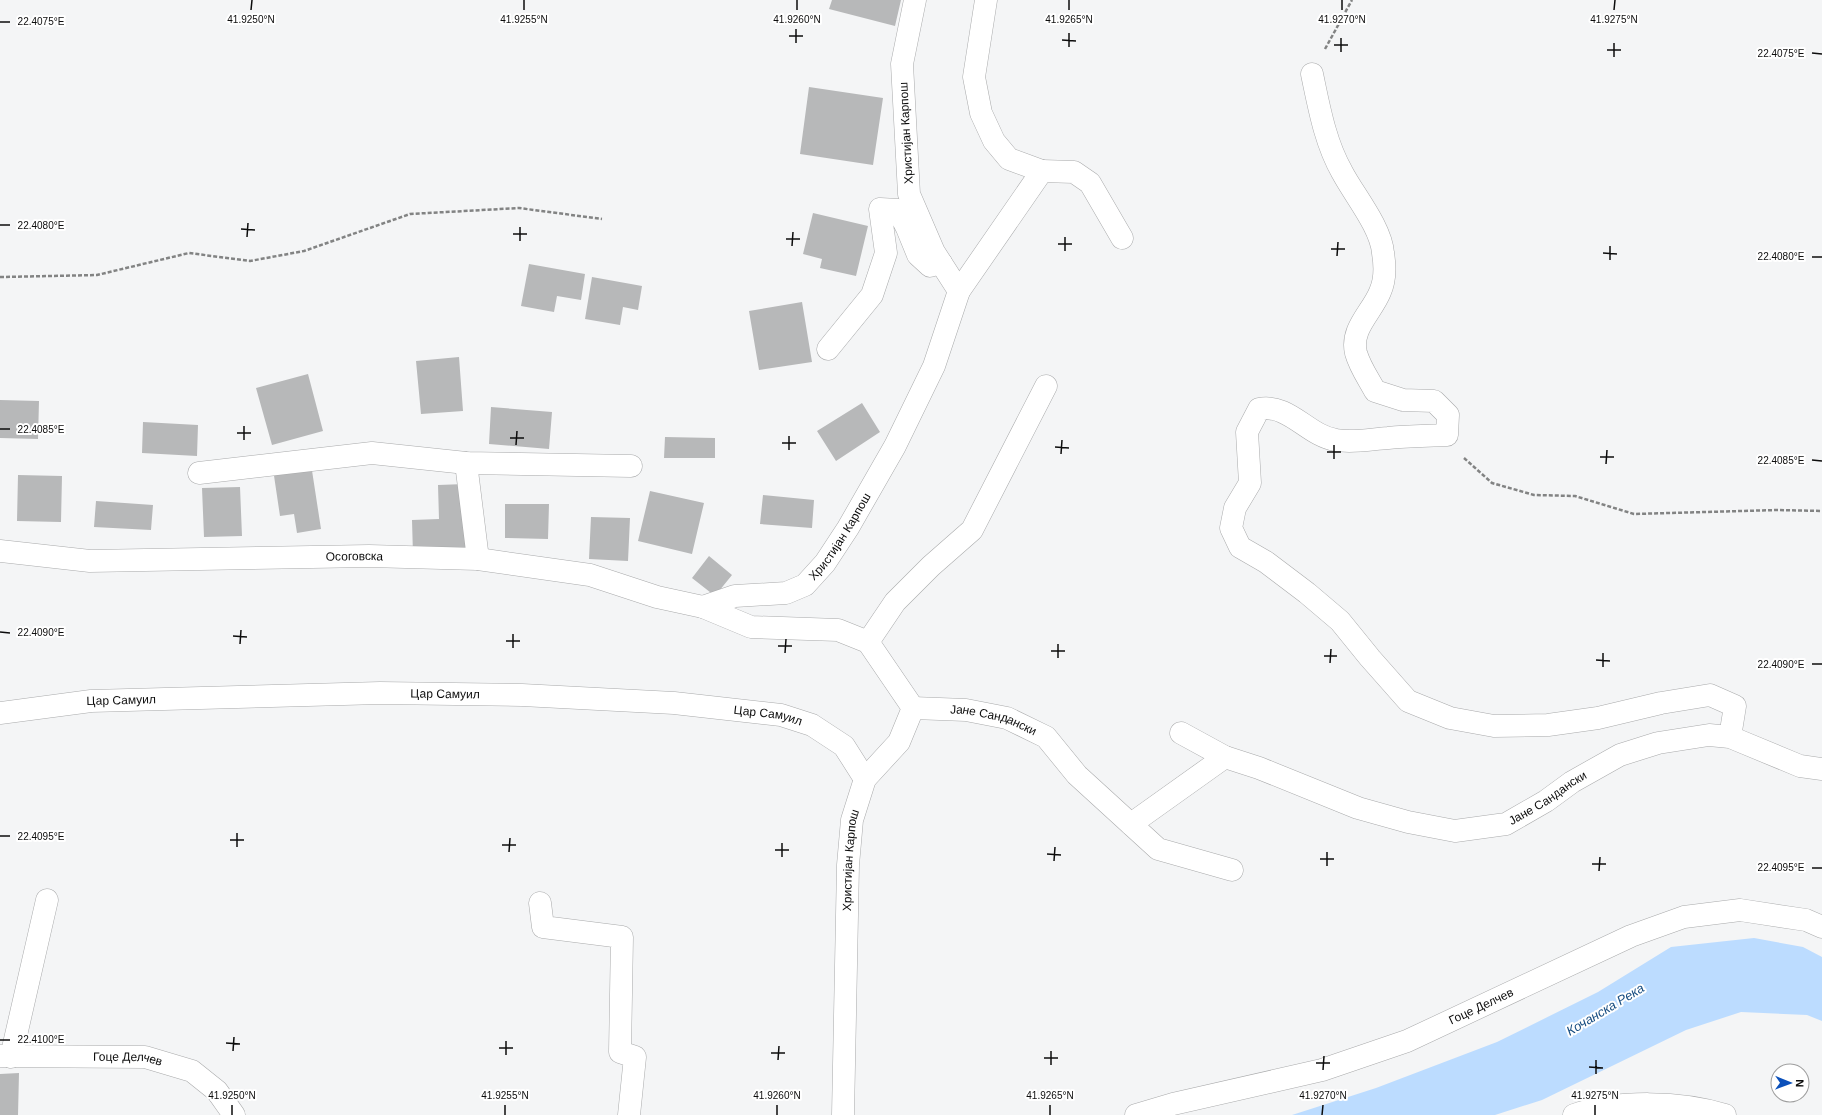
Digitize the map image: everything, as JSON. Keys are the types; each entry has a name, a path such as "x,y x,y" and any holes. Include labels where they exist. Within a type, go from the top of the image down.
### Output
{"street":[{"name":"Христијан Карпош","path":"703,607 735,596 786,593 804,585 825,562 848,528 895,446 934,366 958,291 934,252 909,194 902,64 915,0"},
{"path":"986,0 974,77 981,113 994,141 1009,159 1042,171 1074,172 1090,183 1122,238"},
{"path":"1312,74 1323,127 1341,172 1361,201 1383,247 1385,267 1380,292 1362,321 1357,336 1355,351 1361,366 1376,391 1403,400 1434,401 1448,415 1447,435 1354,441 1336,440 1320,436 1279,409 1268,407 1259,409 1247,432 1250,483 1235,508 1231,528 1240,547 1266,562 1307,592 1340,621 1408,701 1450,718 1494,726 1548,725 1598,718 1661,703 1710,695 1735,706 1730,737"},
{"path":"958,291 1042,171"},
{"path":"828,349 872,295 886,253 880,209 898,210 918,255 930,266 941,263"},
{"path":"868,642 895,602 931,566 972,530 1046,386"},
{"path":"199,473 372,453 466,464 631,466"},
{"path":"466,464 478,558"},
{"name":"Осоговска","path":"0,551 90,561 369,556 478,558 590,575 657,597 703,607"},
{"path":"703,607 752,627 838,630 868,642 913,708"},
{"name":"Цар Самуил","path":"0,713 91,701 380,693 522,695 674,703 781,715 812,725 844,746 865,779"},
{"name":"Христијан Карпош","path":"843,1115 848,865 852,820 865,779 899,742 913,708"},
{"name":"Јане Сандански","path":"913,708 966,710 1007,718 1046,737 1077,775 1158,849 1232,870"},
{"name":"Јане Сандански","path":"1181,733 1225,757 1266,771 1358,808 1408,822 1455,831 1506,824 1546,801 1572,782 1620,755 1665,742 1709,735 1730,737 1800,766 1822,769"},
{"path":"1131,824 1225,757"},
{"path":"6,1057 47,900"},
{"path":"540,903 543,927 622,937 620,1052 635,1057 629,1115"},
{"name":"Гоце Делчев","path":"1136,1115 1173,1104 1322,1070 1407,1041 1631,936 1684,917 1740,910 1806,920 1822,927"},
{"name":"Гоце Делчев","path":"6,1057 145,1057 192,1071 217,1091 234,1115"},
{"path":"1574,1115 1593,1108 1655,1103 1712,1111 1724,1115"}],"path":[{"path":"1312,74 1352,0"},
{"path":"0,277 97,275 189,253 250,261 304,251 410,214 520,208 602,219"},
{"path":"1447,435 1467,463 1492,483 1534,495 1575,496 1634,514 1777,510 1822,511"}],"water":[{"name":"Кочанска Река","path":"1754,938 1803,947 1822,957 1822,1021 1807,1015 1741,1012 1686,1030 1542,1100 1495,1115 1292,1115 1376,1088 1497,1042 1598,992 1671,947"}],"building":[{"path":"832,0 901,0 895,26 829,9"},
{"path":"809,87 883,98 873,165 800,154"},
{"path":"813,213 868,226 856,276 820,268 822,259 803,254"},
{"path":"529,264 585,274 581,300 557,296 554,312 521,306"},
{"path":"592,277 642,286 638,310 623,307 620,325 585,319"},
{"path":"802,302 812,362 759,370 749,311"},
{"path":"459,357 463,411 421,414 416,361"},
{"path":"308,374 323,431 272,445 256,388"},
{"path":"0,400 39,401 38,439 0,438"},
{"path":"862,403 880,432 836,461 817,431"},
{"path":"491,407 552,412 549,449 489,444"},
{"path":"143,422 198,425 197,456 142,453"},
{"path":"665,437 715,438 715,458 664,458"},
{"path":"311,464 321,529 297,533 294,514 280,516 273,469"},
{"path":"18,475 62,476 61,522 17,521"},
{"path":"465,484 467,553 413,555 412,520 439,519 438,485"},
{"path":"240,487 242,536 204,537 202,488"},
{"path":"650,491 704,503 692,554 638,541"},
{"path":"763,495 814,500 812,528 760,524"},
{"path":"96,501 153,505 151,530 94,527"},
{"path":"505,504 549,504 548,539 505,538"},
{"path":"591,517 630,518 628,561 589,559"},
{"path":"709,556 732,575 715,596 692,578"},
{"path":"19,1073 18,1115 0,1115 0,1074"}]}
